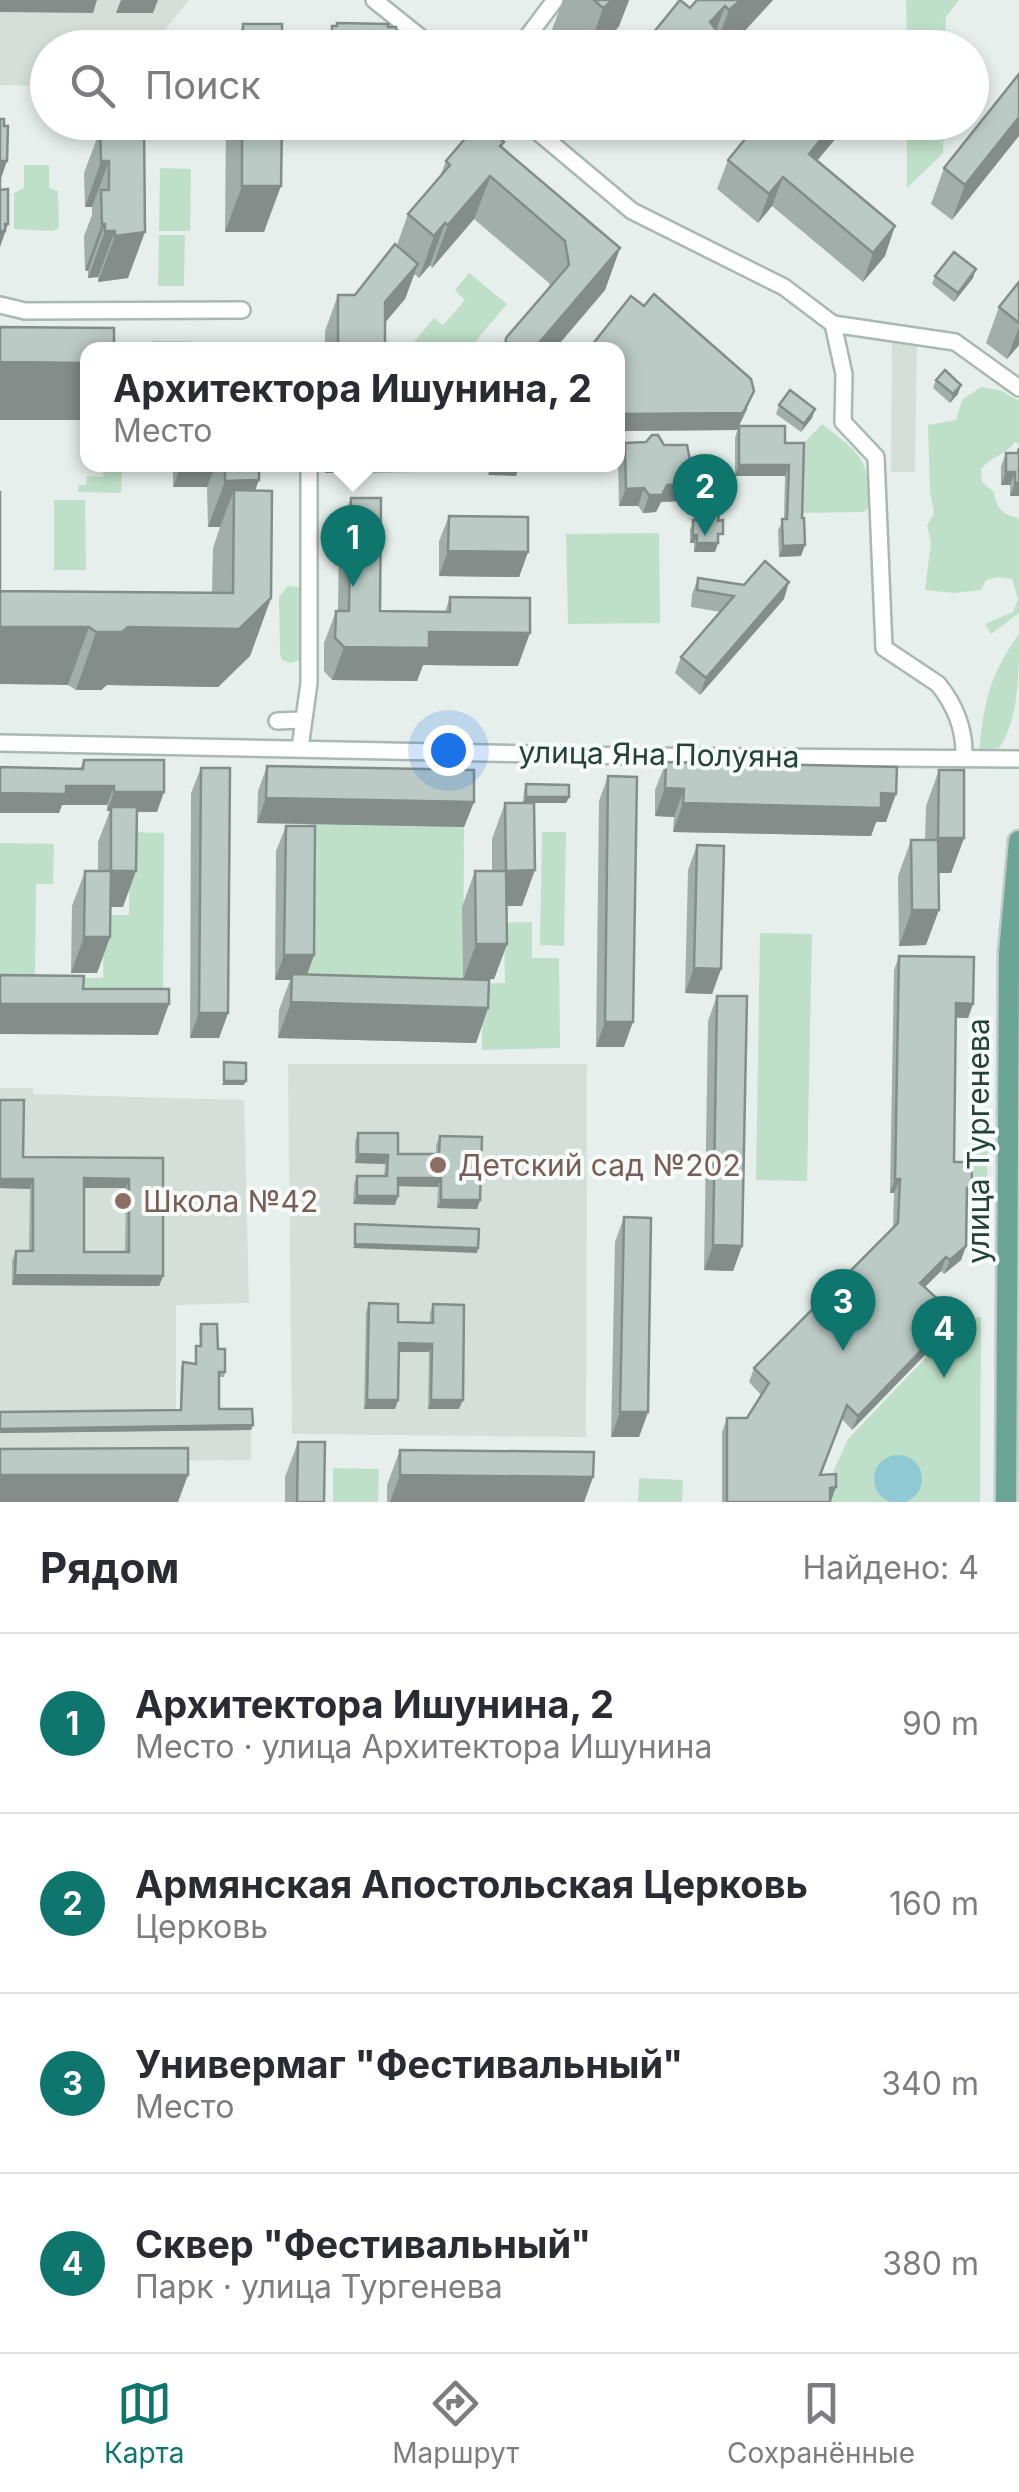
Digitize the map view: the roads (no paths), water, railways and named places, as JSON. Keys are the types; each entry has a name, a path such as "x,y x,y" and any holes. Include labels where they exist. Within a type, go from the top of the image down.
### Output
{"main road":[{"name":"улица Тургенева","path":"1006,1502 1014,1247 1007,1176 1009,953 1019,841"},
{"path":"1007,1176 1019,1204"}],"street":[{"path":"374,0 412,30"},
{"path":"532,30 555,0"},
{"path":"547,140 632,211 784,287 833,324 955,342 1019,388"},
{"path":"0,304 25,311 242,310"},
{"path":"833,324 844,374 843,422 876,457 884,648 944,692 955,707 965,740 964,757"},
{"path":"300,748 310,682 309,472"},
{"path":"277,720 303,720"},
{"name":"улица Яна Полуяна","path":"0,743 635,756 1019,759"}],"water":[{"path":"889,1457 907,1457 920,1470 920,1488 907,1501 889,1501 876,1488 876,1470"}],"place":[{"name":"Армянская Апостольская Церковь","path":"705,536"},
{"name":"Архитектора Ишунина, 2","path":"353,587"},
{"name":"Детский сад №202","path":"438,1165"},
{"name":"Школа №42","path":"123,1201"},
{"name":"Универмаг \"Фестивальный\"","path":"843,1351"},
{"name":"Сквер \"Фестивальный\"","path":"944,1378"}]}
